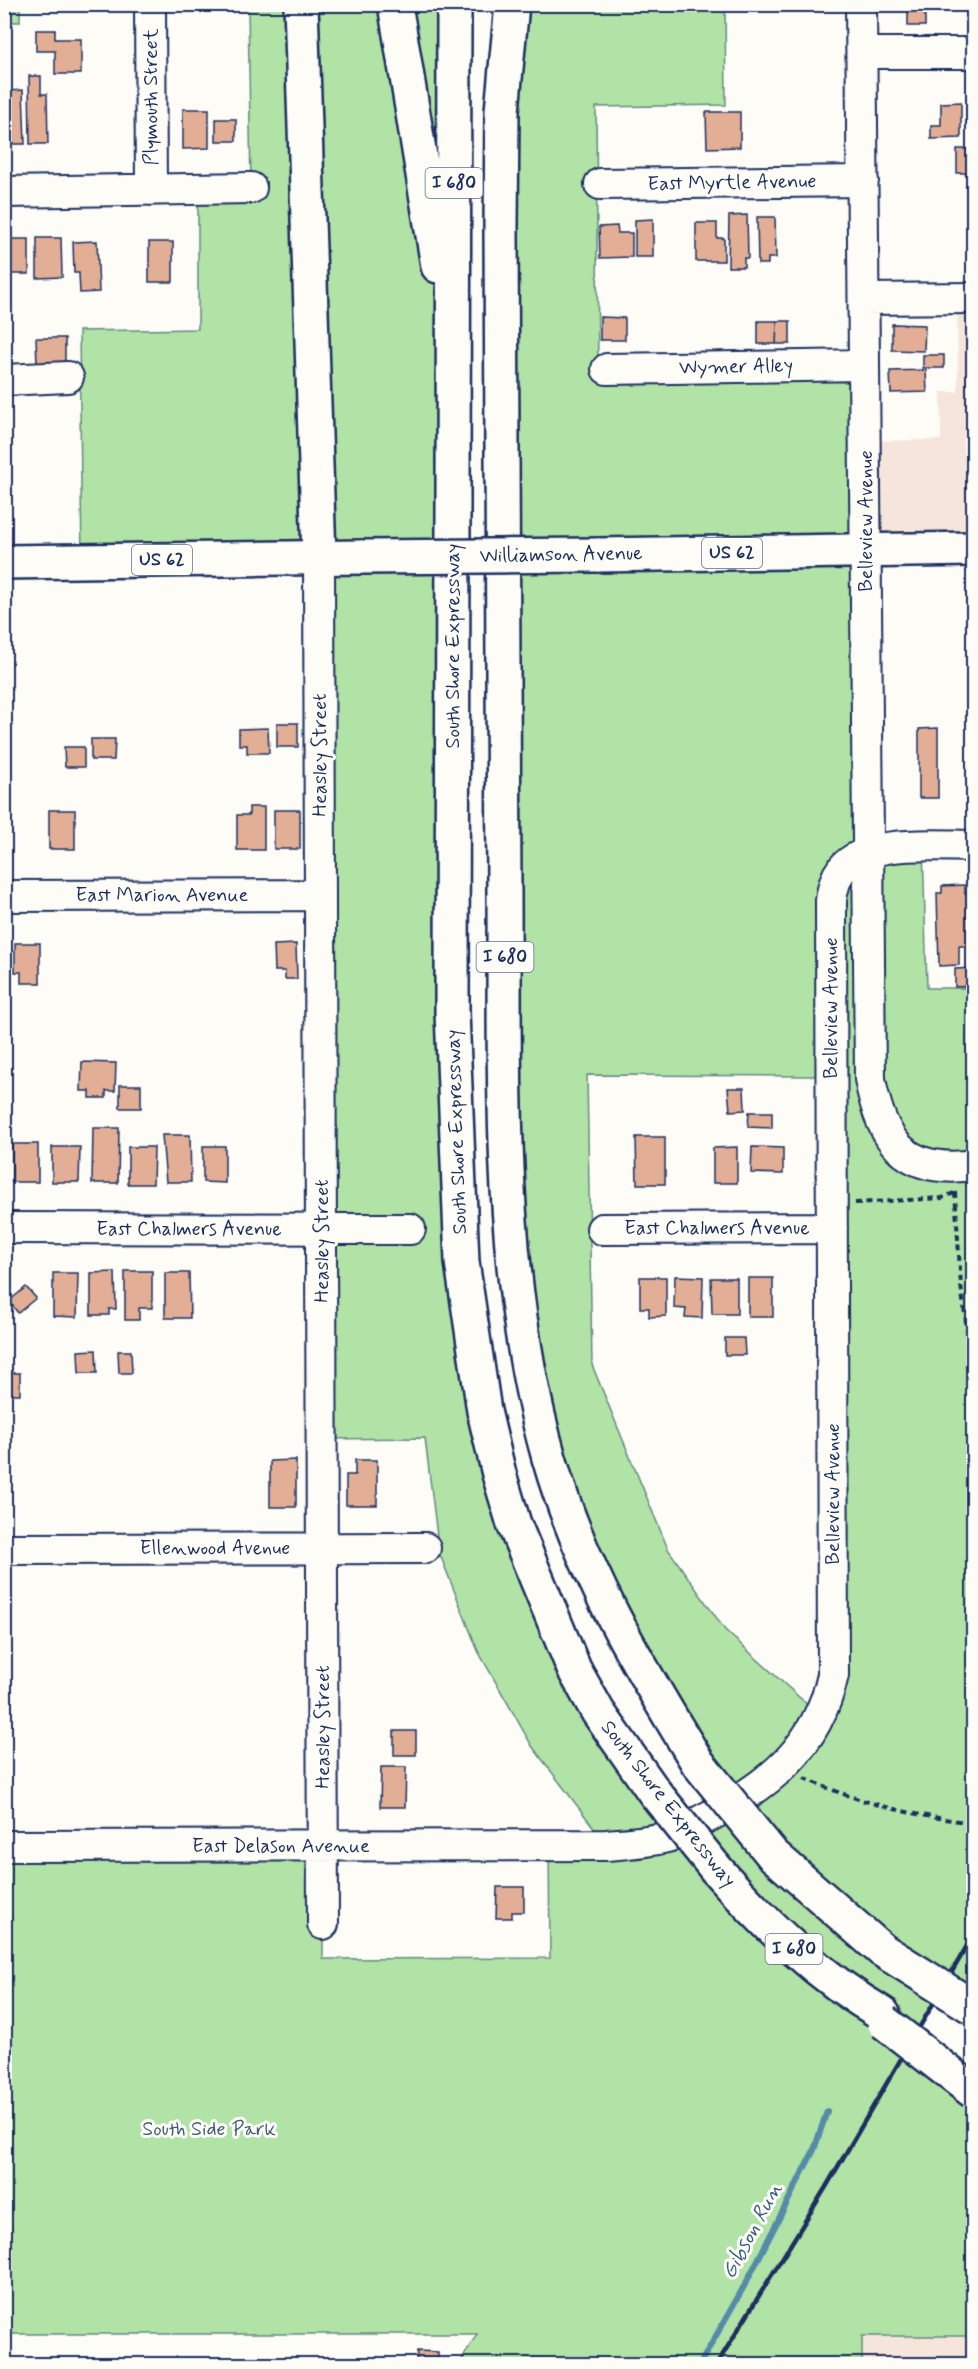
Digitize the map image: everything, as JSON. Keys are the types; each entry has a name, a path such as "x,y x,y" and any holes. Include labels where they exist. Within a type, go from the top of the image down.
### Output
{"main road":[{"path":"301,4 319,557"},
{"path":"395,4 454,362"},
{"name":"South Shore Expressway","path":"454,4 452,1012 461,1251 475,1363 499,1474 533,1575 574,1670 598,1712 655,1793 717,1870 795,1950 848,1994 884,2018 974,2066"},
{"name":"I 680","path":"512,4 502,111 505,1044 508,1165 519,1311 527,1366 549,1456 581,1549 626,1644 698,1763 772,1854 882,1950 974,2008"},
{"name":"Williamson Avenue","path":"4,562 974,549"},
{"path":"884,2018 974,2092"}],"street":[{"name":"Plymouth Street","path":"150,4 151,190"},
{"name":"Belleview Avenue","path":"557,1845 607,1845 672,1835 746,1797 783,1765 813,1731 828,1697 833,1675 839,1216 831,901 839,873 852,860 868,851 861,4"},
{"path":"862,53 974,53"},
{"name":"East Myrtle Avenue","path":"600,184 863,181"},
{"path":"4,192 251,188"},
{"path":"864,299 974,298"},
{"name":"Wymer Alley","path":"607,369 864,365"},
{"path":"4,380 68,377"},
{"name":"Heasley Street","path":"319,557 323,1924"},
{"path":"974,846 904,846 868,851 868,1048 870,1078 880,1122 887,1137 898,1148 915,1159 936,1165 974,1165"},
{"name":"East Marion Avenue","path":"4,896 320,895"},
{"name":"East Chalmers Avenue","path":"602,1229 839,1216"},
{"name":"East Chalmers Avenue","path":"4,1228 410,1229"},
{"name":"Ellenwood Avenue","path":"4,1549 425,1548"},
{"name":"East Delason Avenue","path":"4,1846 557,1845"}],"path":[{"path":"955,1192 961,1286 970,1350"},
{"path":"839,1216 897,1202"},
{"path":"783,1765 828,1789 863,1802 907,1814 974,1823"},
{"path":"969,1907 974,1855"}],"shaded area":[{"path":"957,298 973,298 973,549 866,551 865,441 941,440 941,392 958,392"},
{"path":"862,2336 973,2336 973,2364 862,2364"}],"green space":[{"path":"4,5 20,5 20,22 5,22"},
{"name":"South Side Park","path":"248,5 454,5 462,1262 533,1575 684,1829 732,1804 625,1643 519,1311 501,5 725,5 726,105 596,107 598,369 864,365 868,851 923,847 927,988 973,988 973,2008 942,1988 910,2044 973,2092 973,2336 862,2336 862,2364 459,2364 477,2334 5,2334 4,1846 323,1845 323,1959 550,1958 549,1845 607,1845 532,1746 478,1651 439,1552 425,1438 322,1439 319,558 82,561 79,331 198,329 198,189 251,188","holes":["587,1075 832,1076 820,1716 725,1630 668,1549 592,1365"]}],"building":[{"path":"908,4 925,4 925,26 908,26"},
{"path":"36,30 55,30 55,39 81,39 81,74 55,74 55,51 36,51"},
{"path":"29,76 41,76 41,94 47,94 48,144 30,144"},
{"path":"23,90 25,144 9,144 8,91"},
{"path":"961,102 961,138 931,139 931,125 941,125 941,103"},
{"path":"183,109 209,109 209,148 183,149"},
{"path":"706,112 740,112 740,147 707,148"},
{"path":"216,119 236,119 236,141 216,141"},
{"path":"957,149 972,149 971,173 957,173"},
{"path":"747,215 748,258 744,258 744,267 728,267 729,216"},
{"path":"757,217 775,217 776,258 768,258 768,264 758,264"},
{"path":"653,219 653,257 635,257 635,220"},
{"path":"696,223 717,223 717,238 724,238 724,261 696,261"},
{"path":"617,226 618,233 632,233 632,257 600,258 599,227"},
{"path":"37,238 61,238 62,277 37,278"},
{"path":"5,239 29,239 29,274 5,274"},
{"path":"97,241 99,292 80,293 79,273 74,273 73,242"},
{"path":"149,242 173,242 173,282 149,282"},
{"path":"600,317 625,318 625,340 600,340"},
{"path":"758,321 777,321 776,344 758,344"},
{"path":"777,321 790,321 790,344 776,344"},
{"path":"892,324 925,325 924,351 892,350"},
{"path":"36,338 65,338 65,364 37,364"},
{"path":"923,355 944,355 944,368 923,368"},
{"path":"926,370 927,392 891,393 890,371"},
{"path":"277,723 298,723 298,747 277,747"},
{"path":"268,728 269,753 247,753 247,745 239,745 239,729"},
{"path":"938,728 938,798 919,798 919,729"},
{"path":"91,739 115,739 114,760 91,760"},
{"path":"64,747 84,747 84,767 65,767"},
{"path":"249,807 264,807 264,850 237,850 237,815 249,815"},
{"path":"49,810 75,810 75,849 49,849"},
{"path":"274,810 300,810 300,849 274,849"},
{"path":"965,885 965,894 974,894 974,946 959,946 959,965 939,966 937,893 942,893 942,886"},
{"path":"15,943 40,943 40,983 21,983 21,972 15,972"},
{"path":"296,944 297,979 285,979 285,971 275,971 274,945"},
{"path":"974,968 974,986 955,987 955,969"},
{"path":"82,1062 116,1063 115,1091 106,1091 106,1098 90,1098 90,1091 81,1091"},
{"path":"120,1085 141,1085 141,1108 120,1108"},
{"path":"728,1088 744,1088 745,1110 730,1111"},
{"path":"749,1112 772,1112 772,1128 748,1127"},
{"path":"93,1128 119,1128 118,1183 92,1183"},
{"path":"162,1135 190,1135 191,1182 166,1182"},
{"path":"636,1137 665,1137 665,1184 637,1184"},
{"path":"12,1144 38,1144 38,1182 12,1182"},
{"path":"203,1146 225,1146 225,1183 203,1182"},
{"path":"52,1147 80,1147 79,1182 52,1182"},
{"path":"128,1147 154,1147 153,1184 128,1184"},
{"path":"737,1147 737,1183 713,1183 713,1148"},
{"path":"752,1147 783,1148 783,1174 751,1173"},
{"path":"125,1271 152,1271 152,1308 139,1308 139,1320 125,1320"},
{"path":"115,1272 116,1309 109,1309 109,1315 91,1315 91,1273"},
{"path":"53,1273 78,1273 77,1317 53,1316"},
{"path":"165,1273 189,1273 190,1318 165,1318"},
{"path":"675,1276 703,1277 702,1318 685,1317 686,1309 674,1308"},
{"path":"640,1277 666,1277 666,1316 649,1317 649,1308 640,1308"},
{"path":"711,1278 737,1278 737,1314 712,1314"},
{"path":"748,1278 773,1278 773,1317 748,1317"},
{"path":"26,1287 36,1298 18,1313 9,1301"},
{"path":"725,1338 744,1338 745,1355 725,1355"},
{"path":"96,1350 97,1373 79,1373 78,1351"},
{"path":"118,1351 131,1351 132,1373 119,1373"},
{"path":"5,1373 20,1373 20,1394 5,1394"},
{"path":"296,1460 296,1507 270,1507 270,1461"},
{"path":"355,1460 377,1460 377,1505 346,1505 346,1475 355,1475"},
{"path":"394,1731 416,1731 416,1755 394,1755"},
{"path":"381,1767 406,1767 405,1807 380,1807"},
{"path":"497,1887 524,1887 524,1912 512,1912 512,1918 496,1918"},
{"path":"417,2351 438,2352 438,2364 416,2364"}],"waterway":[{"name":"Gibson Run","path":"700,2364 747,2281 814,2150 827,2111"}],"railway":[{"path":"717,2364 826,2187 974,1934"}]}
